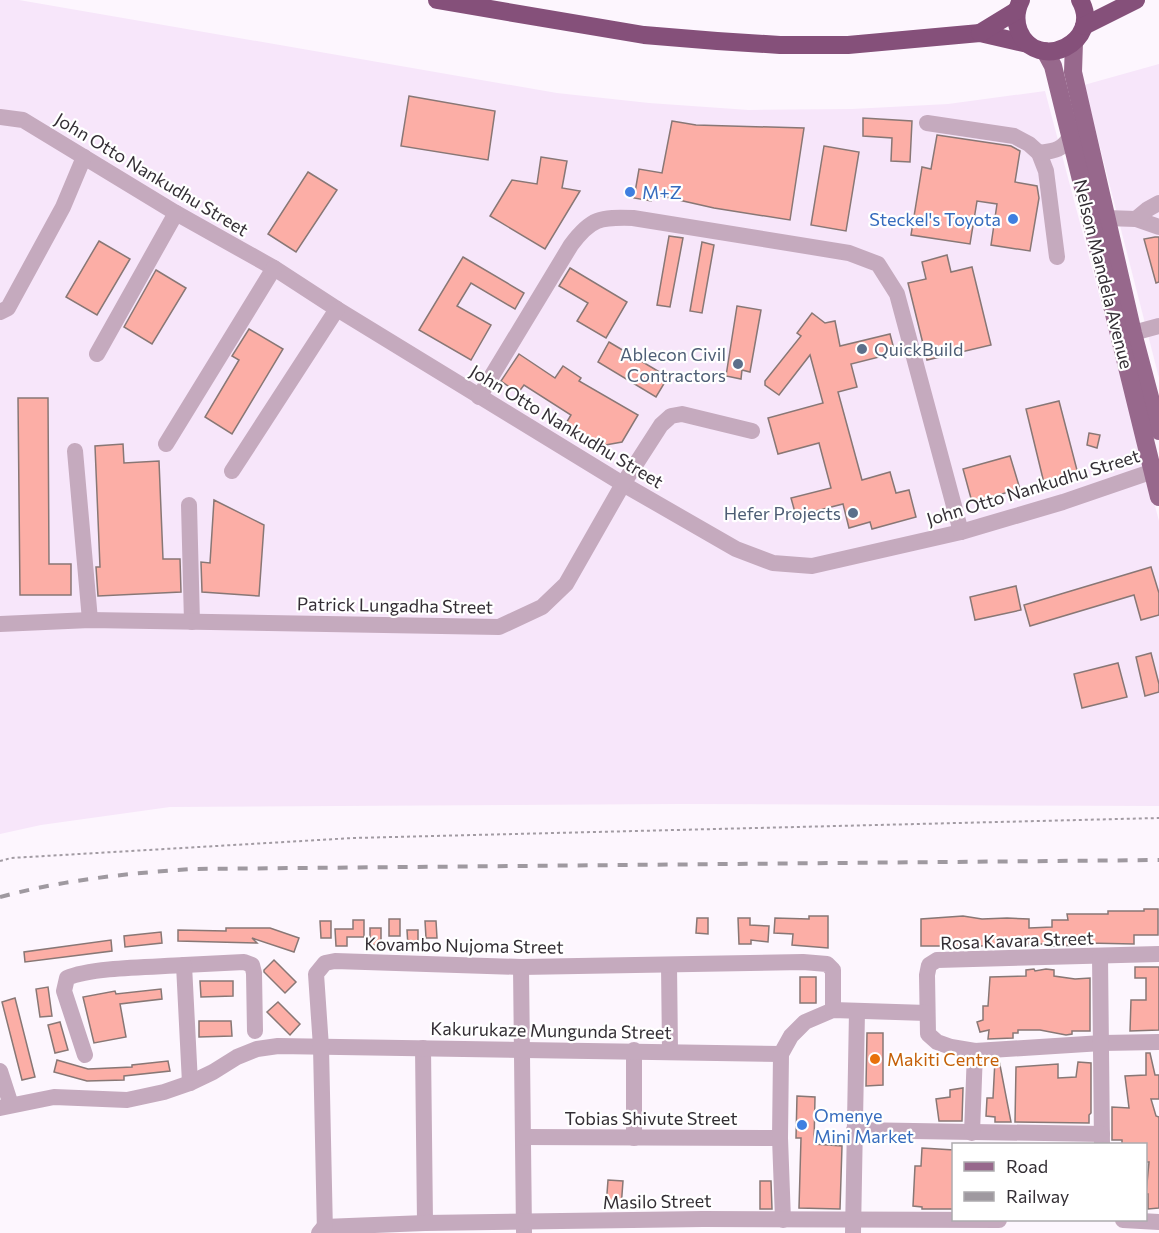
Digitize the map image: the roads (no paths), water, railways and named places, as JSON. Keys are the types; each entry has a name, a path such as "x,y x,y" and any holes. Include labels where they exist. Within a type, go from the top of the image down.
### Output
{"highway":[{"path":"436,0 644,35 780,45 848,45 980,33 1028,44 1045,51 1061,50 1074,42 1084,26 1085,15 1080,0"},
{"path":"1084,26 1136,0"},
{"path":"980,33 1018,6"},
{"path":"1018,6 1016,23 1020,34 1028,44"}],"main road":[{"name":"Nelson Mandela Avenue","path":"1074,42 1073,72 1106,218 1145,330 1159,431"},
{"name":"Nelson Mandela Avenue","path":"1045,51 1053,66 1155,470 1159,497"}],"street":[{"name":"John Otto Nankudhu Street","path":"0,117 23,120 176,213 274,268 479,397 623,484 736,549 773,563 812,567 961,532 1063,502 1155,470"},
{"path":"927,123 1014,136 1029,144 1039,153 1046,171 1057,257"},
{"path":"1039,153 1061,148 1070,136"},
{"path":"0,312 8,308 63,207 84,157"},
{"path":"1136,219 1159,203"},
{"path":"97,354 176,213"},
{"path":"479,397 584,227 606,217 633,218 849,253 878,264 897,294 961,532"},
{"path":"1106,218 1136,219 1159,227"},
{"path":"166,444 274,268"},
{"path":"232,471 337,309"},
{"path":"1145,330 1159,315"},
{"name":"Patrick Lungadha Street","path":"0,624 90,620 499,627 542,607 566,584 623,484 661,425 671,416 682,414 752,431"},
{"path":"75,451 90,620"},
{"path":"189,505 192,622"},
{"name":"Rosa Kavara Street","path":"1159,954 937,960 929,965 927,1013 928,1034 951,1047 975,1051 1159,1042"},
{"path":"854,1131 972,1132 1102,1139 1100,956"},
{"name":"Kovambo Nujoma Street","path":"323,1231 321,1047 316,974 325,963 335,961 521,967 803,962 827,964 833,970 833,1010"},
{"path":"85,1055 64,991 67,978 75,975 115,970 244,962 252,965 254,973 255,1031"},
{"path":"184,965 190,1083"},
{"path":"669,965 670,1050"},
{"path":"521,967 524,1228"},
{"path":"783,1220 780,1138 781,1054 791,1036 805,1022 833,1010 927,1013"},
{"path":"853,1227 857,1011"},
{"name":"Kakurukaze Mungunda Street","path":"5,1106 54,1097 127,1100 164,1092 190,1083 237,1057 257,1049 278,1046 521,1051 670,1050 781,1054"},
{"path":"423,1048 424,1223"},
{"path":"634,1050 634,1138"},
{"path":"972,1132 975,1051"},
{"path":"0,1071 5,1106"},
{"name":"Tobias Shivute Street","path":"523,1137 780,1138"},
{"name":"Masilo Street","path":"323,1231 424,1223 524,1228 703,1226 783,1220 853,1227 953,1221"},
{"path":"1142,1221 1159,1222"}],"railway":[{"path":"0,897 96,878 193,869 1159,860"}],"place":[{"name":"M+Z","path":"630,192"},
{"name":"Steckel's Toyota","path":"1013,219"},
{"name":"QuickBuild","path":"862,349"},
{"name":"Ablecon Civil Contractors","path":"738,364"},
{"name":"Hefer Projects","path":"853,513"},
{"name":"Makiti Centre","path":"875,1059"},
{"name":"Omenye Mini Market","path":"802,1125"}]}
